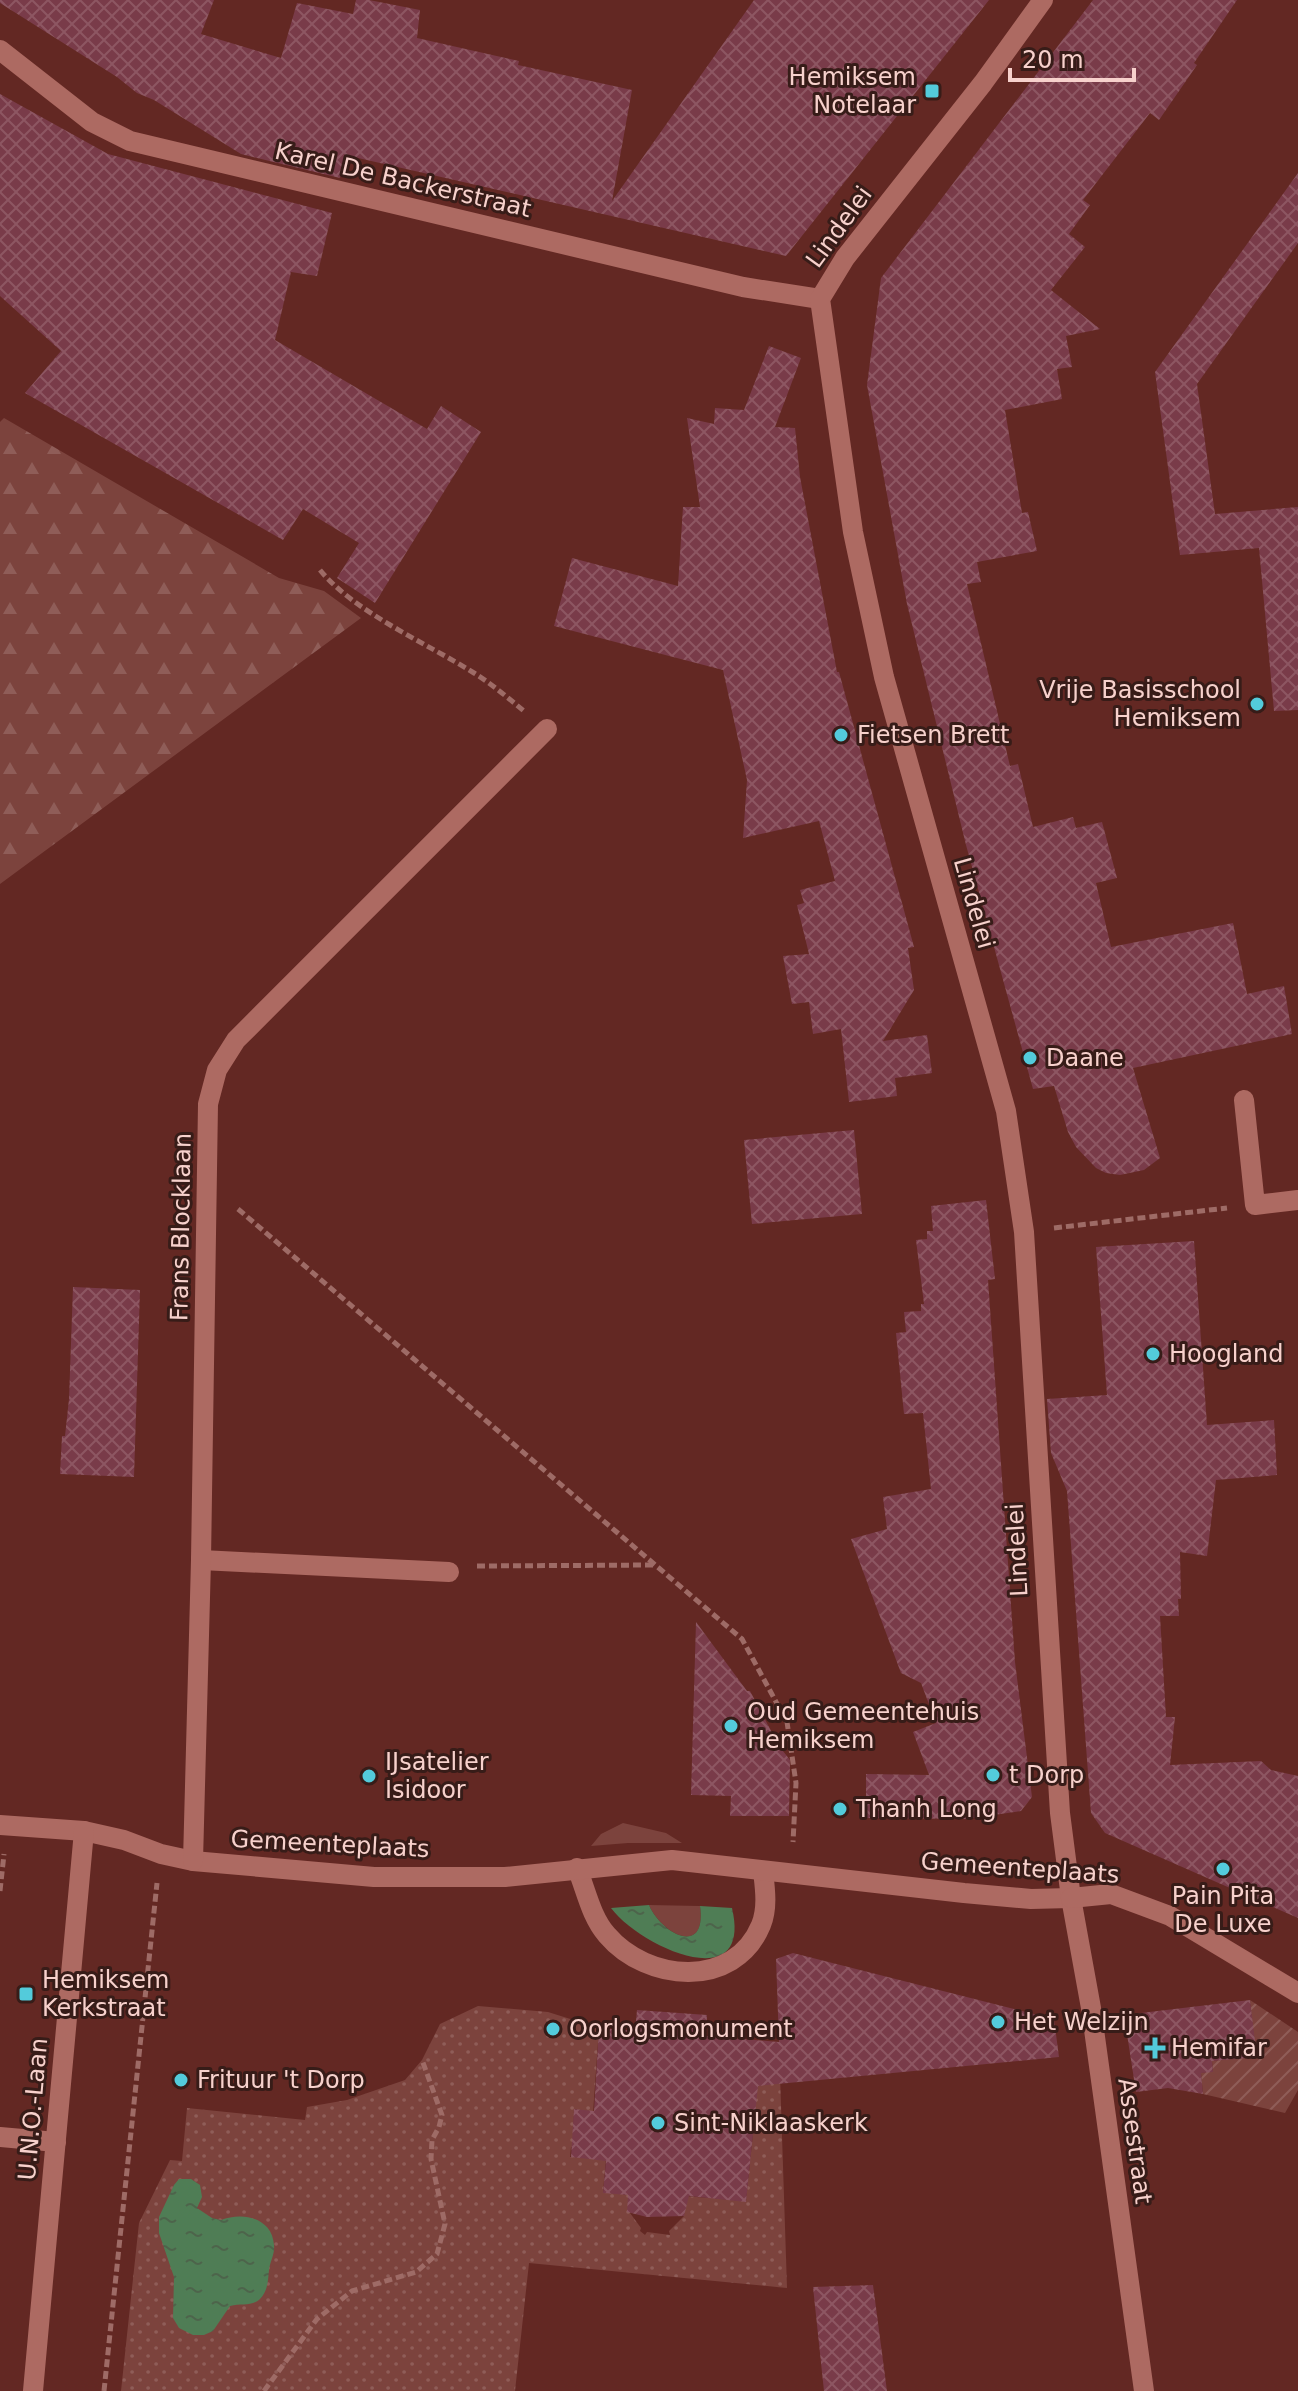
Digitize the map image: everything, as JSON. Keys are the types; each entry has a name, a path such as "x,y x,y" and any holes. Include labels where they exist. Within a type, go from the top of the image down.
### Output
{"street":[{"name":"Lindelei","path":"1043,0 983,83 845,258 820,299 853,532 884,677 1006,1111 1024,1232 1057,1778 1071,1898"},
{"name":"Karel De Backerstraat","path":"0,50 92,122 130,141 743,287 820,299"},
{"name":"Frans Blocklaan","path":"193,1861 208,1104 217,1070 236,1040 547,729"},
{"path":"1244,1100 1255,1205 1298,1200"},
{"path":"201,1560 449,1572"},
{"name":"Gemeenteplaats","path":"0,1825 84,1831 193,1861 374,1877 505,1877 672,1860 1031,1899 1111,1894 1170,1916 1298,1993"},
{"name":"U.N.O.-Laan","path":"33,2391 84,1831"},
{"path":"577,1868 595,1916 607,1936 633,1956 659,1970 699,1972 728,1964 749,1944 761,1924 766,1897 763,1871"},
{"name":"Assestraat","path":"1071,1898 1091,2008 1144,2391"},
{"path":"0,2137 56,2142"}],"path":[{"path":"320,570 328,580 373,613 478,675 547,729"},
{"path":"207,1182 742,1639 787,1722 796,1783 791,1874"},
{"path":"1024,1232 1255,1205"},
{"path":"449,1572 463,1566 656,1565"},
{"path":"104,2391 161,1854"},
{"path":"264,2391 317,2319 352,2291 416,2272 437,2254 445,2224 431,2159 432,2140 442,2115 422,2060"}],"green space":[{"path":"4,418 279,578 324,591 361,618 0,884 0,422"},
{"path":"623,1823 666,1833 682,1843 591,1846 601,1834"},
{"path":"649,1905 700,1906 697,1932 682,1936 673,1932 655,1916"},
{"path":"1250,2000 1298,2032 1298,2090 1285,2113 1203,2094 1201,2073 1213,2071 1212,2061 1256,2057"},
{"path":"478,2006 548,2012 599,2028 593,2113 574,2109 570,2157 606,2158 603,2192 631,2195 630,2213 645,2235 647,2232 670,2235 669,2231 684,2216 684,2196 746,2201 754,2124 734,2123 779,2045 787,2288 529,2263 515,2391 121,2391 139,2223 170,2160 182,2161 187,2108 305,2120 307,2107 347,2100 405,2080 422,2060 440,2024"}],"water":[{"path":"649,1905 663,1925 682,1936 697,1932 700,1906 732,1908 734,1935 726,1951 711,1958 690,1956 645,1937 611,1908"},
{"path":"179,2179 191,2179 200,2185 202,2197 197,2208 221,2220 238,2217 255,2219 268,2228 274,2245 263,2296 253,2303 230,2306 213,2331 204,2335 193,2335 179,2328 173,2318 174,2277 159,2233 159,2217"}],"building":[{"path":"0,0 214,0 201,34 281,58 297,3 353,14 356,0 420,10 417,38 519,61 518,65 632,90 612,201 754,0 989,0 786,256 345,155 340,178 241,154 154,100 137,93 0,3"},
{"path":"1093,0 1237,0 1159,120 1150,113 1083,200 1090,205 1069,234 1085,247 1051,290 1100,329 1066,336 1072,367 1057,369 1062,399 1005,410 1022,513 1028,512 1037,551 977,562 981,582 967,584 1010,766 1018,764 1033,827 1073,817 1076,828 1102,822 1117,878 1096,883 1111,947 1233,923 1247,994 1284,986 1292,1034 1133,1068 1160,1158 1144,1170 1120,1175 1096,1168 1076,1147 1068,1132 1054,1086 1033,1089 966,845 907,604 867,385 881,278"},
{"path":"0,94 108,154 332,213 317,276 291,272 275,340 427,429 441,406 481,432 375,603 337,578 359,543 303,509 283,540 25,393 61,351 0,296"},
{"path":"1298,173 1298,243 1197,384 1215,514 1298,507 1298,710 1274,711 1259,548 1180,555 1155,372"},
{"path":"769,346 801,358 775,427 795,428 800,477 837,672 914,947 908,948 914,990 883,1041 927,1035 932,1073 895,1078 897,1096 849,1102 841,1029 813,1034 809,1002 792,1004 783,956 809,954 797,905 804,903 800,890 835,881 819,821 743,838 747,780 723,670 554,626 572,558 678,586 683,507 700,507 687,418 714,424 715,408 744,410"},
{"path":"854,1130 862,1214 752,1224 744,1140"},
{"path":"986,1200 995,1279 988,1280 1015,1662 1032,1797 1021,1811 966,1819 866,1818 866,1774 929,1775 913,1732 936,1723 921,1683 901,1673 851,1539 887,1529 883,1497 931,1489 923,1413 904,1414 896,1333 906,1332 904,1312 921,1311 921,1304 924,1304 916,1240 927,1239 927,1231 933,1231 931,1206"},
{"path":"1194,1241 1207,1425 1274,1420 1277,1475 1216,1480 1207,1556 1180,1552 1179,1616 1160,1616 1166,1717 1175,1717 1170,1765 1261,1761 1271,1770 1298,1776 1298,1918 1105,1833 1091,1813 1067,1491 1051,1453 1047,1399 1107,1395 1096,1247"},
{"path":"73,1287 140,1290 134,1477 60,1474 62,1436 65,1436 69,1399"},
{"name":"Oud Gemeentehuis Hemiksem","path":"696,1622 750,1691 779,1746 790,1760 789,1816 730,1816 731,1796 691,1795"},
{"path":"793,1953 1054,2019 1059,2057 758,2086 746,2202 689,2196 684,2216 647,2217 627,2212 628,2195 603,2193 606,2161 571,2157 574,2109 594,2111 599,2028 635,2031 637,2010 707,2015 706,2036 779,2042 776,1959"},
{"name":"Hemifar","path":"1250,2000 1257,2057 1212,2061 1213,2072 1201,2073 1203,2094 1168,2088 1136,2092 1124,2015"},
{"path":"873,2285 887,2391 824,2391 813,2287"}],"place":[{"name":"Hemiksem Notelaar","path":"932,91"},
{"name":"Vrije Basisschool Hemiksem","path":"1257,704"},
{"name":"Fietsen Brett","path":"841,735"},
{"name":"Daane","path":"1030,1058"},
{"name":"Hoogland","path":"1153,1354"},
{"name":"Oud Gemeentehuis Hemiksem","path":"731,1726"},
{"name":"t Dorp","path":"993,1775"},
{"name":"IJsatelier Isidoor","path":"369,1776"},
{"name":"Thanh Long","path":"840,1809"},
{"name":"Pain Pita De Luxe","path":"1223,1869"},
{"name":"Hemiksem Kerkstraat","path":"26,1994"},
{"name":"Het Welzijn","path":"998,2022"},
{"name":"Oorlogsmonument","path":"553,2029"},
{"name":"Hemifar","path":"1155,2048"},
{"name":"Frituur 't Dorp","path":"181,2080"},
{"name":"Sint-Niklaaskerk","path":"658,2123"}]}
